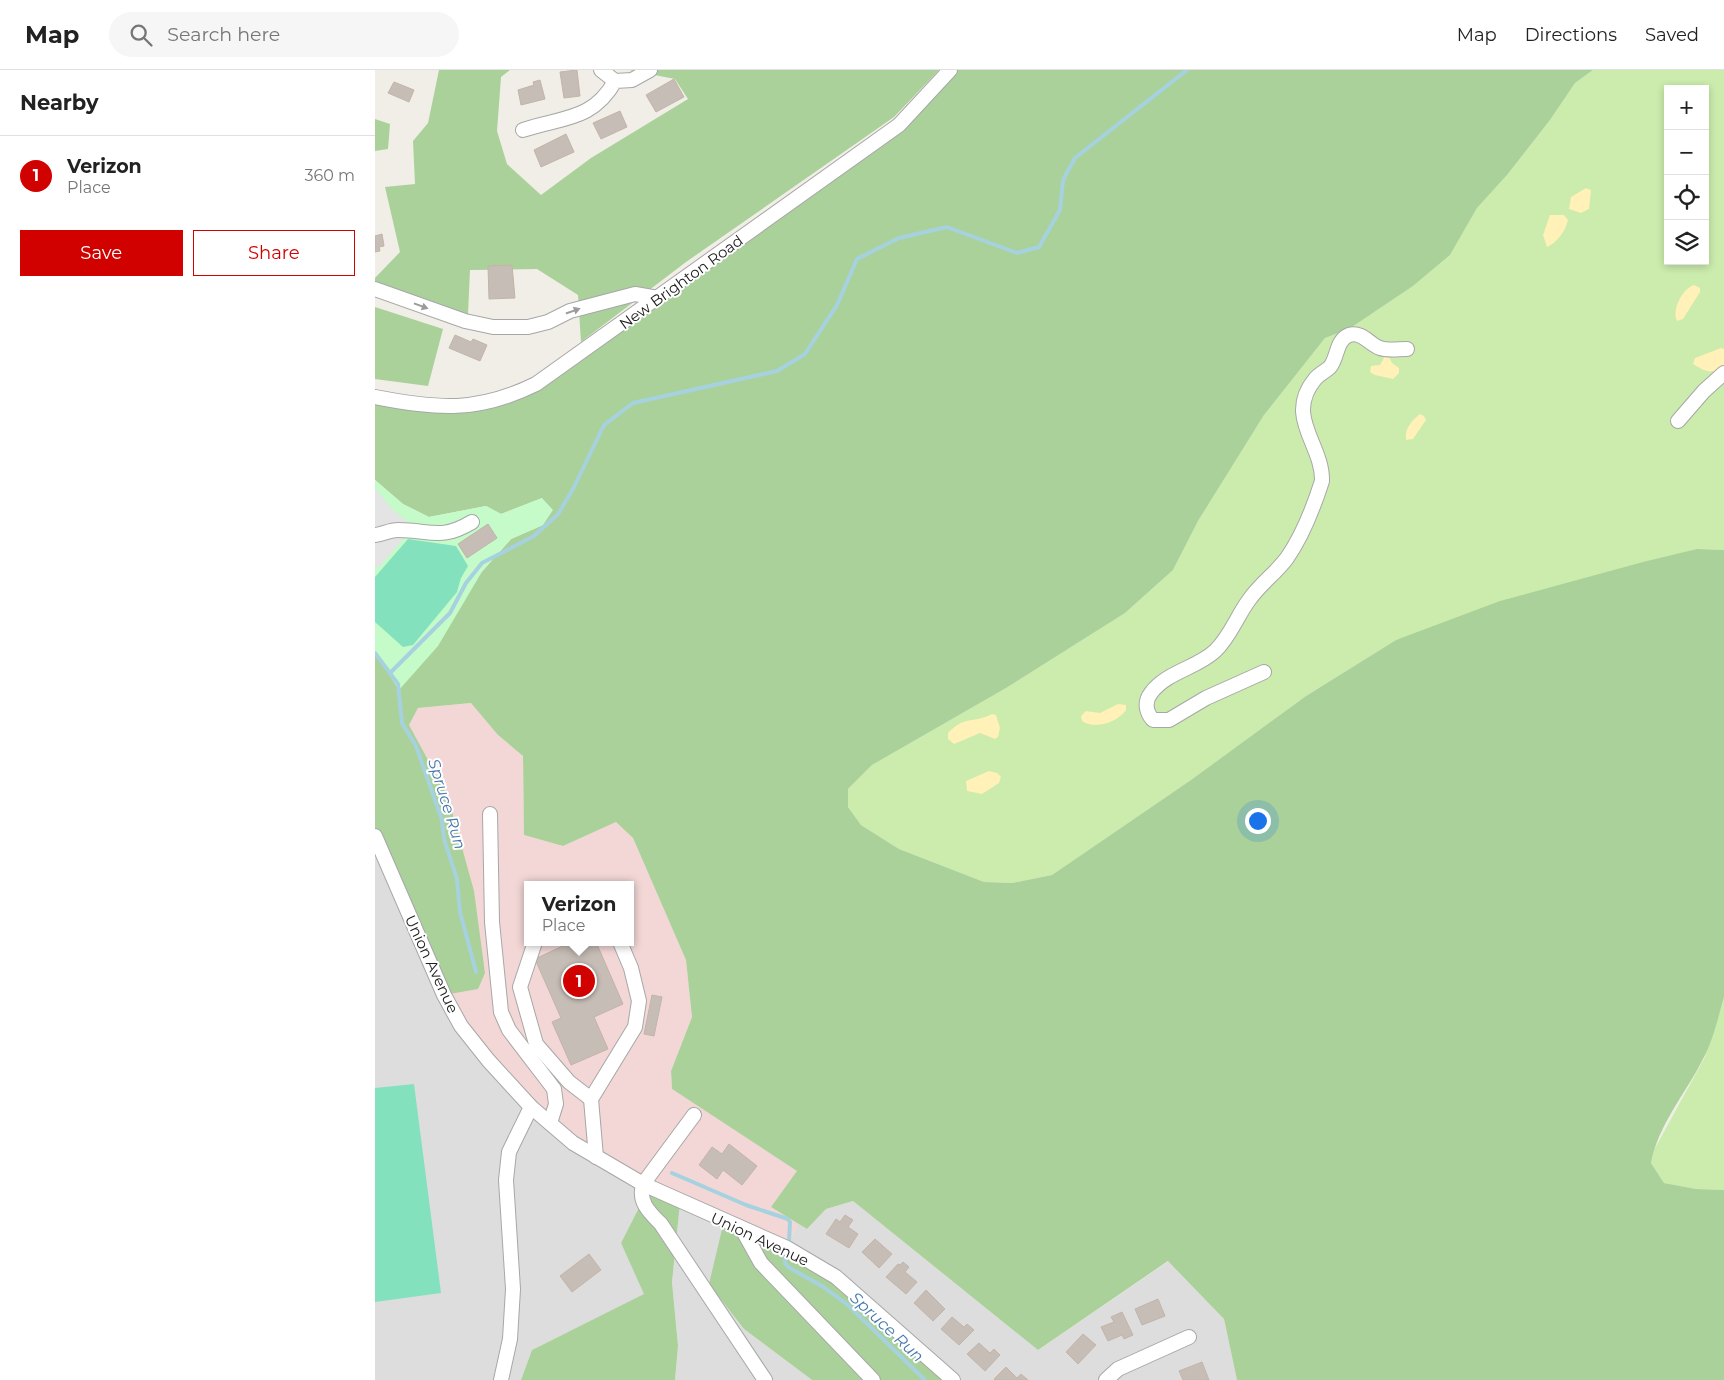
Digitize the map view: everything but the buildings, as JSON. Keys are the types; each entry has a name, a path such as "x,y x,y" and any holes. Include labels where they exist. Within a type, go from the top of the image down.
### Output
{"street":[{"path":"601,70 615,81 627,82 650,70"},
{"name":"New Brighton Road","path":"375,397 447,406 463,406 498,401 536,384 899,125 950,70"},
{"path":"523,130 575,117 607,97 615,81"},
{"path":"375,289 465,321 493,327 528,327 548,322 570,311 635,294 658,298"},
{"path":"1264,672 1206,698 1169,720 1153,720 1148,714 1146,706 1151,693 1160,684 1214,652 1223,642 1251,596 1280,567 1294,547 1322,481 1321,470 1303,420 1304,402 1315,380 1330,367 1342,340 1350,335 1357,334 1382,349 1407,349"},
{"path":"1678,421 1724,373"},
{"path":"375,535 398,530 444,534 456,532 472,522"},
{"path":"490,814 492,922 501,1012 509,1030 554,1089 556,1104 550,1122"},
{"name":"Union Avenue","path":"375,836 444,996 461,1026 488,1060 531,1107 596,1157 643,1184 787,1248 836,1277 953,1380"},
{"path":"534,946 520,987 536,1044 569,1082 591,1099"},
{"path":"596,1157 591,1099 635,1027 639,1001 631,968 622,946"},
{"path":"501,1380 510,1339 513,1289 506,1180 509,1152 531,1107"},
{"path":"694,1115 643,1184 640,1194 646,1209 661,1224 765,1380"},
{"path":"742,1229 761,1263 873,1380"},
{"path":"1106,1380 1118,1369 1189,1337"}],"shaded area":[{"path":"375,488 394,511 408,522 405,537 378,568 375,565"},
{"path":"472,703 498,735 523,756 524,835 563,846 616,822 633,838 686,959 692,1017 671,1071 672,1089 798,1171 771,1207 798,1223 787,1248 649,1188 531,1107 444,995 409,725 418,708"},
{"path":"375,836 444,996 649,1188 621,1243 645,1294 532,1350 521,1380 375,1380"},
{"path":"853,1201 1038,1350 1169,1261 1224,1319 1237,1380 953,1380 787,1248 798,1223 807,1229 826,1209"},
{"path":"680,1203 724,1221 744,1329 812,1380 675,1380 678,1346 672,1282"}],"green space":[{"path":"439,70 510,70 501,77 497,131 507,164 541,195 591,158 688,99 675,79 629,70 939,70 894,117 686,262 581,342 578,295 537,269 470,270 468,314 421,303 375,283 375,278 400,252 385,187 415,184 413,141 428,123"},
{"path":"950,70 1593,70 1575,83 1550,120 1507,175 1477,208 1450,255 1413,286 1349,329 1325,338 1264,415 1198,521 1173,570 1125,613 1006,688 872,765 848,789 848,807 861,825 899,849 984,882 1012,883 1052,875 1191,780 1306,696 1396,640 1500,601 1697,549 1724,550 1724,997 1707,1052 1666,1122 1651,1163 1664,1183 1696,1189 1724,1190 1724,1380 1237,1380 1224,1319 1168,1261 1038,1350 853,1201 826,1209 807,1229 771,1207 797,1171 672,1089 671,1071 692,1017 686,960 633,838 616,822 563,846 524,835 523,756 498,735 471,703 418,708 409,725 448,797 474,891 485,973 478,989 444,995 375,836 375,640 479,575 511,539 543,525 542,498 501,514 486,506 429,517 403,504 375,480 375,397 419,404 513,395 899,125"},
{"path":"1593,70 1724,70 1724,550 1697,549 1396,640 1306,696 1191,780 1052,875 1012,883 984,882 899,849 861,825 848,807 848,789 872,765 1006,688 1125,613 1173,570 1198,521 1264,415 1325,338 1349,329 1413,286 1450,255 1477,208 1507,175 1550,120 1575,83"},
{"path":"375,119 390,124 388,149 375,151"},
{"path":"375,307 443,329 428,386 375,379"},
{"path":"375,480 403,504 429,517 486,506 501,514 542,498 553,510 543,525 511,539 483,570 438,646 399,690 375,653"},
{"path":"408,539 456,546 468,566 461,578 457,592 413,645 403,647 375,622 375,577"},
{"path":"1724,997 1724,1190 1696,1189 1664,1183 1651,1163 1654,1150 1705,1057"},
{"path":"414,1084 441,1293 375,1302 375,1088"},
{"path":"649,1188 680,1203 672,1282 678,1346 675,1380 521,1380 532,1350 644,1294 621,1243"},
{"path":"724,1221 836,1277 953,1380 812,1380 744,1329 709,1284"}],"sand":[{"path":"1586,188 1591,190 1589,209 1581,213 1569,209 1571,197"},
{"path":"1550,215 1564,215 1568,220 1561,236 1547,247 1543,235"},
{"path":"1694,285 1700,288 1700,292 1683,319 1677,321 1676,311 1679,300 1686,290"},
{"path":"1721,348 1724,349 1724,365 1720,368 1709,371 1693,364 1695,358"},
{"path":"1385,356 1389,357 1392,363 1399,368 1399,373 1393,379 1370,372 1371,366 1380,365"},
{"path":"1420,414 1426,420 1413,439 1406,440 1406,432 1409,425"},
{"path":"1118,704 1126,705 1126,710 1112,721 1093,725 1082,721 1081,716 1086,711 1100,713"},
{"path":"992,714 996,715 1000,728 998,737 995,739 980,733 954,744 948,739 948,733 959,724"},
{"path":"989,771 997,773 1001,777 999,783 982,794 967,791 966,781"}],"waterway":[{"path":"391,672 450,613 466,583 482,563 534,536 558,514 573,489 604,425 633,403 777,371 805,354 837,305 857,259 899,238 947,227 1017,253 1039,247 1060,210 1063,180 1075,158 1187,70"},
{"name":"Spruce Run","path":"375,653 398,684 402,723 416,746 442,820 444,839 457,879 460,912 476,972"},
{"name":"Spruce Run","path":"672,1173 746,1205 788,1219 790,1222 789,1241"},
{"name":"Spruce Run","path":"785,1257 785,1263 788,1267 822,1286 848,1305 925,1380"}],"place":[{"name":"Verizon","path":"579,981"}]}
